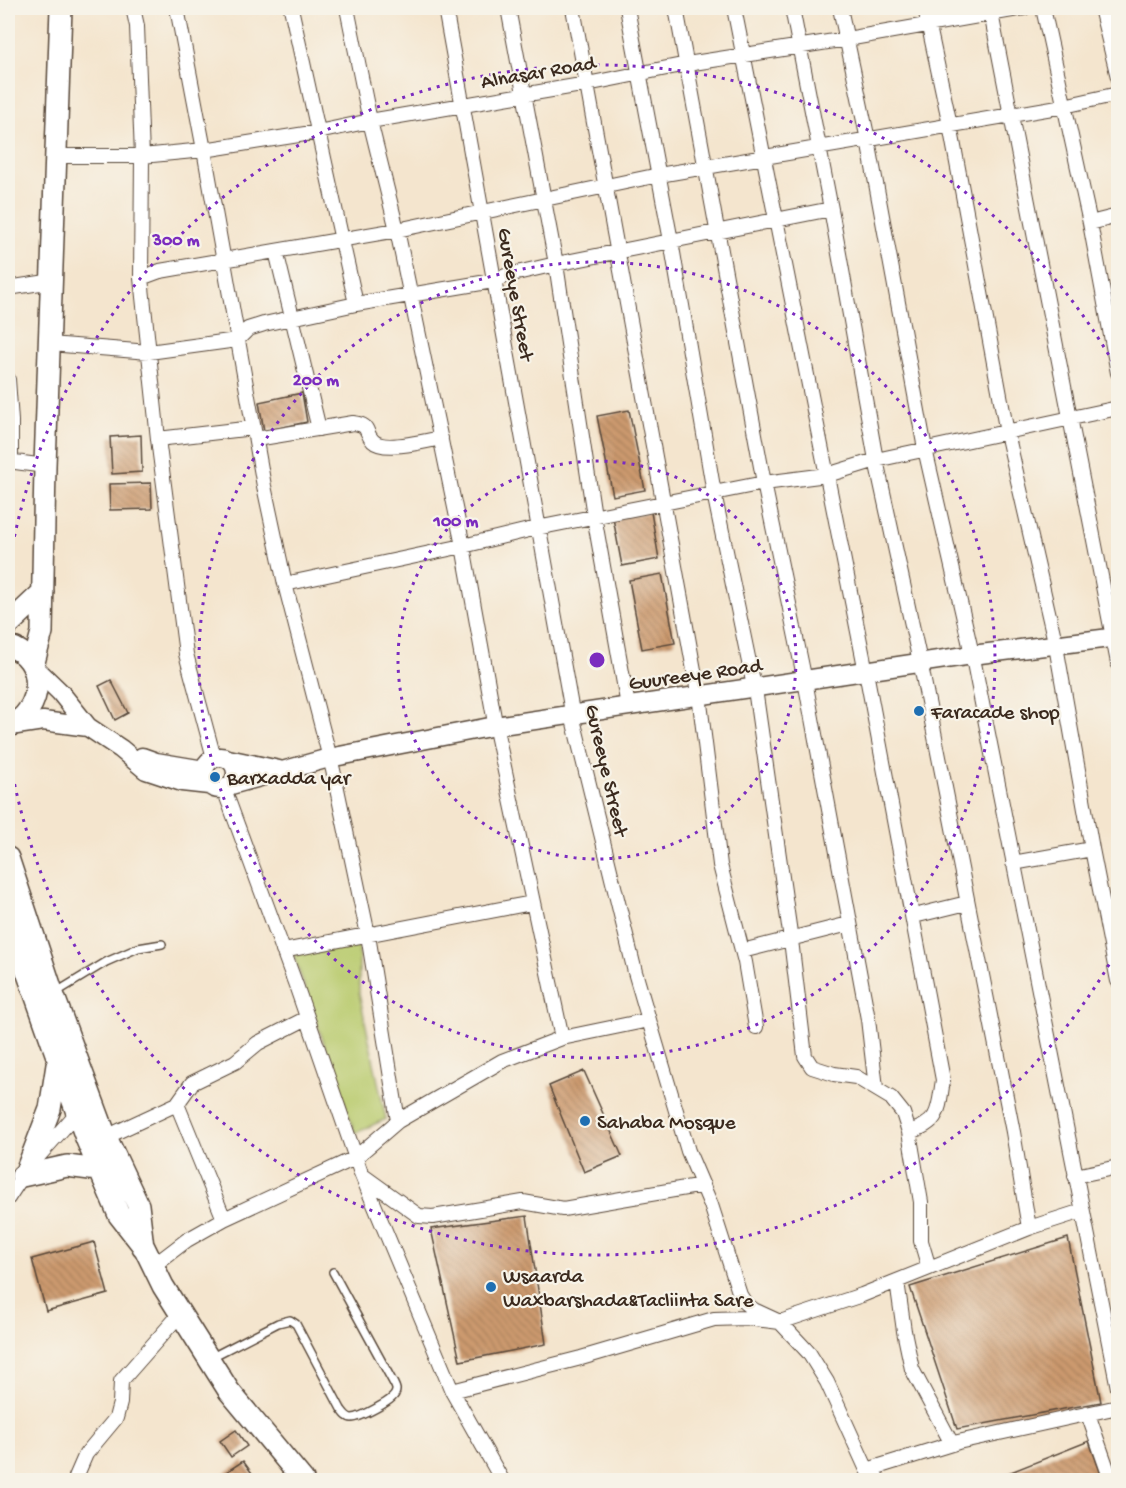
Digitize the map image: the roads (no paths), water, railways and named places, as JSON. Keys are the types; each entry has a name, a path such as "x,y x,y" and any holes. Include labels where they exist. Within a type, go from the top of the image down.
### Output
{"main road":[{"path":"33,666 42,632 45,466 61,8"},
{"path":"8,625 42,592"},
{"path":"8,646 27,658 33,666 37,684 35,697 26,714 9,726"},
{"path":"8,858 86,1109 98,1170 119,1215 148,1257 180,1314 229,1391 303,1480"},
{"path":"8,918 18,957 58,1061 86,1109 106,1137 138,1205 148,1257"},
{"path":"24,1173 50,1109 58,1061"},
{"path":"24,1173 67,1166 98,1170"}],"street":[{"path":"133,8 137,26 142,156 141,278 158,439 186,654 218,775 307,1018 355,1158 452,1391 502,1480"},
{"path":"177,8 254,434 285,584 330,758 368,935 398,1120"},
{"path":"291,8 356,304"},
{"path":"347,8 370,122 397,230 441,438 495,726 562,1038"},
{"name":"Gureeye Street","path":"445,8 572,714 635,972 649,1020 688,1152 711,1205 740,1295 745,1303 754,1310 780,1322 809,1353 828,1382 867,1470 879,1480"},
{"path":"508,8 556,264 594,516 628,706"},
{"path":"573,8 699,695 720,865 742,951 756,1027"},
{"path":"627,8 641,73 714,493 755,687 806,1056 812,1067 834,1074 856,1077 876,1088 891,1098 903,1113 909,1132 921,1202 921,1241 930,1268"},
{"path":"676,8 764,483 868,1019 876,1088"},
{"path":"734,8 914,916 943,1080 937,1114 925,1127 909,1132"},
{"path":"792,8 876,460 920,663 1013,1132 1029,1228"},
{"path":"840,8 868,140 925,450 972,655 1119,1388"},
{"path":"925,8 950,125 1006,433 1056,646 1092,849 1119,981"},
{"name":"Alnasar Road","path":"57,156 142,156 204,150 318,132 687,64 847,39 990,10 1024,8"},
{"path":"1042,8 1090,223 1119,373"},
{"path":"1101,8 1119,76"},
{"path":"990,10 1069,418 1116,638 1119,663"},
{"path":"141,278 160,271 397,230 659,175 1064,106 1119,94"},
{"path":"50,344 149,352 237,340 248,329 291,318 356,304 494,281 508,275 556,264 831,209"},
{"path":"1090,223 1119,216"},
{"path":"276,251 319,429"},
{"path":"8,288 53,280"},
{"path":"8,379 11,421 9,461 45,466"},
{"path":"285,584 594,516 764,483 827,475 876,460 1119,408"},
{"path":"158,439 319,429 353,423 363,424 368,429 372,440 389,446 441,438"},
{"name":"Guureeye Road","path":"218,775 281,770 330,758 495,726 572,714 972,655 1116,638"},
{"path":"33,666 60,692 88,728 121,749 156,762 218,775 281,770"},
{"path":"9,726 43,721 88,728"},
{"path":"1013,863 1092,849"},
{"path":"283,951 532,903"},
{"path":"914,916 967,903"},
{"path":"742,951 849,924"},
{"path":"106,1137 177,1104 192,1083 235,1062 258,1043 307,1018"},
{"path":"148,1257 355,1158 398,1120 502,1061 562,1038 649,1020"},
{"path":"177,1104 224,1219"},
{"path":"8,1197 24,1173 86,1109"},
{"path":"1075,1176 1119,1167"},
{"path":"361,1173 419,1216 433,1217 523,1202 563,1209 703,1185"},
{"path":"452,1391 581,1358 714,1319 746,1318 780,1322 862,1295 1029,1228 1082,1211"},
{"path":"897,1281 912,1369 952,1444"},
{"path":"77,1480 76,1477 86,1454 116,1418 120,1403 121,1381 180,1314"},
{"path":"867,1470 952,1444 1119,1407"},
{"path":"1088,1414 1112,1480"}],"lane":[{"path":"52,994 117,957 138,948 162,945"},
{"path":"208,1359 278,1323 290,1320 296,1324 341,1409 347,1416 353,1418 368,1413 394,1396 396,1390 394,1384 333,1272"}],"place":[{"name":"Faracade shop","path":"919,711"},
{"name":"Barxadda yar","path":"215,777"},
{"name":"Sahaba Mosque","path":"585,1121"},
{"name":"Wsaarda Waxbarshada&Tacliinta Sare","path":"491,1287"}]}
